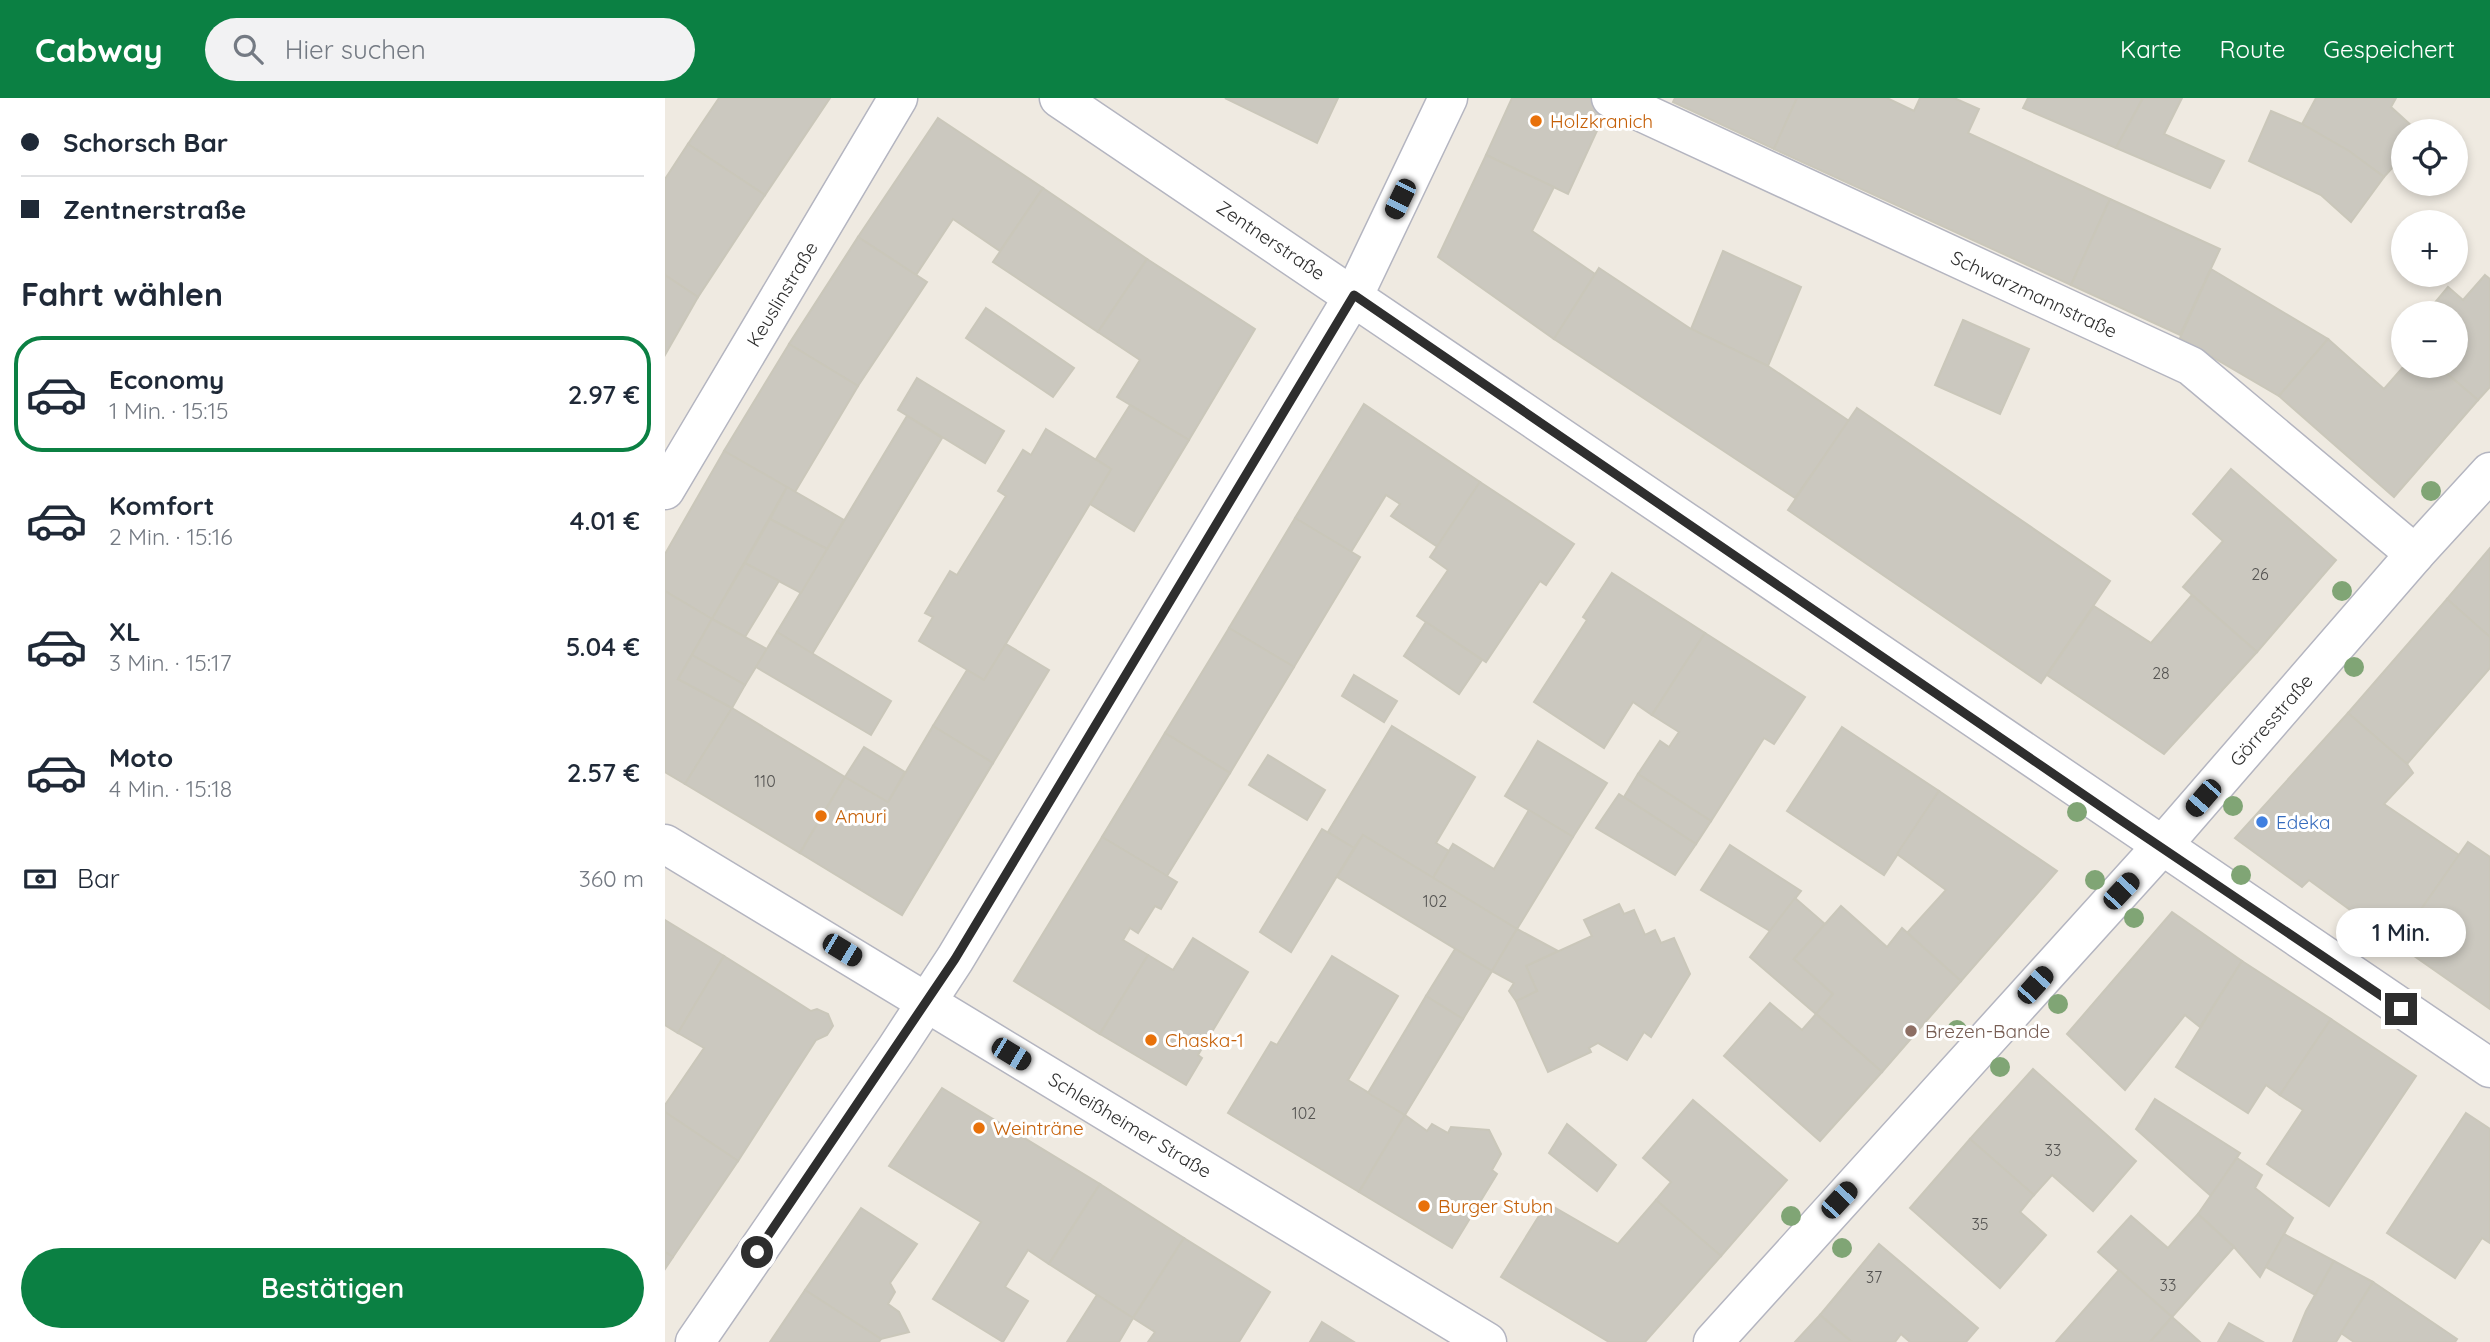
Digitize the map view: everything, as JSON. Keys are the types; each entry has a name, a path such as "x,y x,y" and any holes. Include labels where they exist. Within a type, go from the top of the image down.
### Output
{"street":[{"name":"Keuslinstraße","path":"665,490 898,98"},
{"name":"Zentnerstraße","path":"1059,98 1354,295 2161,847 2490,1068"},
{"path":"695,1342 955,959 1354,295 1448,98"},
{"name":"Schwarzmannstraße","path":"1611,99 2191,366 2415,554"},
{"name":"Görresstraße","path":"1713,1342 2161,847 2415,554 2490,472"},
{"name":"Schleißheimer Straße","path":"665,844 1487,1342"}],"building":[{"path":"719,98 830,98 765,195 688,144"},
{"path":"1225,98 1338,98 1317,143"},
{"path":"1512,98 1612,98 1568,194 1486,155"},
{"path":"1675,98 1797,98 1774,149 1673,102"},
{"path":"1797,98 1887,98 1914,111 1920,98 1954,98 1979,109 1968,133 2110,199 2071,285 1774,149"},
{"path":"2028,98 2143,98 2116,148 2023,108"},
{"path":"2143,98 2182,98 2164,134 2224,161 2210,188 2116,148"},
{"path":"2316,98 2396,98 2391,107 2404,119 2391,119 2391,169 2384,177 2349,151 2302,124"},
{"path":"2271,111 2302,124 2349,151 2384,177 2351,222 2321,195 2249,161"},
{"path":"938,118 1043,188 1000,251 953,219 916,275 858,237"},
{"path":"688,144 765,195 698,297 665,275 665,179"},
{"path":"1486,155 1554,187 1532,231 1595,274 1554,339 1438,257"},
{"path":"1043,188 1147,259 1098,332 993,262"},
{"path":"2110,199 2220,249 2180,335 2071,285"},
{"path":"858,237 927,282 858,386 789,344"},
{"path":"1723,251 1801,287 1768,366 1691,329"},
{"path":"1147,259 1255,329 1189,440 1117,397 1140,360 1098,332"},
{"path":"1599,268 1691,329 1768,366 1849,421 1795,498 1554,339"},
{"path":"2211,269 2328,339 2279,396 2180,338"},
{"path":"665,275 698,297 665,355"},
{"path":"2485,275 2490,279 2490,387 2478,400 2452,378 2468,378 2468,301 2436,301 2448,287 2463,300"},
{"path":"986,308 1074,368 1053,397 966,338"},
{"path":"1963,320 2029,349 2000,414 1935,385"},
{"path":"2328,339 2384,389 2394,378 2452,378 2478,400 2394,497 2279,396"},
{"path":"789,344 858,386 795,492 724,451"},
{"path":"917,378 1004,431 985,463 898,410"},
{"path":"1364,404 1480,482 1438,547 1391,516 1400,504 1386,495 1351,552 1295,518"},
{"path":"1130,405 1189,440 1134,531 1090,504 1111,469 1096,459"},
{"path":"1857,408 2110,581 2041,683 1788,510"},
{"path":"907,416 942,438 812,654 777,632"},
{"path":"1046,429 1111,469 984,680 919,641 933,617 925,613 950,571 957,575 1006,496 998,491 1023,450 1031,455"},
{"path":"724,451 787,487 712,619 665,591 665,554"},
{"path":"2231,469 2336,560 2257,652 2183,587 2223,541 2193,514"},
{"path":"1480,482 1574,544 1546,585 1540,581 1486,662 1417,616 1448,570 1430,557"},
{"path":"787,487 844,520 827,549 770,519"},
{"path":"1295,518 1360,557 1294,667 1229,628"},
{"path":"770,519 827,549 801,593 745,563"},
{"path":"2490,548 2490,637 2447,599"},
{"path":"745,563 779,581 745,637 712,619"},
{"path":"1612,573 1705,633 1652,715 1633,702 1604,748 1534,702 1587,620 1583,617"},
{"path":"665,591 712,619 678,679 732,708 685,784 665,772"},
{"path":"2192,595 2257,652 2164,754 2047,675 2094,606 2151,643"},
{"path":"2447,599 2490,637 2490,668 2407,764 2348,713"},
{"path":"712,619 767,649 745,685 692,655"},
{"path":"1426,622 1482,660 1459,694 1404,656"},
{"path":"1229,628 1294,667 1230,773 1165,733"},
{"path":"777,632 891,701 871,735 756,667"},
{"path":"1705,633 1805,697 1774,744 1764,738 1711,821 1638,774 1660,741 1669,747 1679,732 1652,715"},
{"path":"1006,644 1049,670 993,763 933,726 967,670 984,680"},
{"path":"692,655 745,685 732,708 678,679"},
{"path":"1354,675 1397,701 1384,722 1342,696"},
{"path":"732,708 845,777 800,853 685,784"},
{"path":"2348,713 2407,764 2413,773 2384,804 2459,855 2397,944 2309,880 2302,887 2235,838"},
{"path":"933,726 993,763 902,915 800,853 845,777 888,802"},
{"path":"1392,726 1475,777 1436,843 1449,851 1433,878 1363,835 1354,848 1328,832"},
{"path":"1842,727 1939,791 1884,875 1787,811"},
{"path":"1165,733 1230,773 1167,876 1102,837"},
{"path":"1538,741 1607,783 1573,837 1505,796"},
{"path":"864,747 905,772 888,802 845,777"},
{"path":"1268,755 1325,790 1307,820 1249,785"},
{"path":"1638,774 1711,821 1696,844 1624,797"},
{"path":"1939,791 2057,871 1961,981 1907,933 1946,890 1897,854"},
{"path":"1619,794 1696,844 1675,875 1596,828"},
{"path":"1529,810 1573,837 1517,929 1433,878 1453,844 1494,869"},
{"path":"1322,829 1354,848 1291,952 1260,932"},
{"path":"1363,835 1517,929 1492,971 1337,877"},
{"path":"1102,837 1177,882 1161,909 1155,906 1138,933 1130,928 1123,940 1148,955 1100,1034 1014,981"},
{"path":"2468,842 2490,857 2490,1009 2397,944"},
{"path":"1730,845 1801,891 1770,931 1701,890"},
{"path":"1795,898 1825,924 1794,959 1833,994 1816,1014 1750,957"},
{"path":"1619,904 1624,914 1634,910 1645,935 1655,930 1661,943 1674,938 1690,974 1651,1037 1644,1032 1627,1060 1598,1043 1589,1048 1591,1052 1548,1072 1516,1001 1537,991 1526,966 1592,936 1584,920"},
{"path":"1841,906 1887,947 1902,928 1961,981 1882,1072 1816,1014 1833,994 1794,959"},
{"path":"2172,912 2242,961 2200,1027 2185,1015 2125,1090 2067,1034"},
{"path":"665,920 724,956 678,1033 665,1025"},
{"path":"1517,929 1558,951 1526,966 1537,991 1516,1001 1509,991 1514,983 1492,971"},
{"path":"1193,938 1248,972 1198,1055 1202,1058 1186,1085 1100,1034 1148,955 1173,970"},
{"path":"1455,949 1492,971 1463,1019 1426,996"},
{"path":"724,956 811,1011 817,1009 828,1014 833,1026 827,1035 816,1040 738,1161 665,1112 665,1105 704,1048 678,1033"},
{"path":"1332,956 1398,996 1348,1080 1405,1115 1359,1192 1228,1113 1271,1042 1277,1045"},
{"path":"2242,961 2331,1019 2280,1095 2266,1085 2248,1113 2176,1067"},
{"path":"1426,996 1463,1019 1405,1115 1368,1093"},
{"path":"1770,1003 1802,1030 1816,1014 1882,1072 1820,1141 1724,1056"},
{"path":"2331,1019 2416,1076 2329,1206 2267,1164 2303,1110 2280,1095"},
{"path":"2033,1069 2136,1161 2093,1211 2052,1175 2034,1195 1970,1139"},
{"path":"942,1088 1100,1184 1049,1264 1028,1250 1005,1287 1028,1301 1003,1342 933,1299 981,1222 889,1166"},
{"path":"2155,1099 2240,1153 2211,1196 2136,1129"},
{"path":"1693,1100 1787,1180 1721,1256 1656,1200 1671,1182 1643,1158"},
{"path":"665,1112 738,1161 673,1257 665,1252"},
{"path":"2466,1113 2490,1129 2490,1243 2482,1238 2455,1278 2387,1233"},
{"path":"1405,1115 1427,1131 1432,1124 1448,1133 1451,1127 1489,1130 1501,1154 1492,1170 1497,1174 1452,1248 1359,1192"},
{"path":"1567,1124 1616,1165 1597,1191 1549,1153"},
{"path":"1970,1139 2034,1195 2020,1212 2046,1235 2000,1288 1910,1208"},
{"path":"2237,1158 2262,1175 2255,1188 2293,1218 2260,1277 2234,1247 2198,1214"},
{"path":"1100,1184 1184,1238 1133,1318 1049,1264"},
{"path":"1656,1200 1721,1256 1645,1342 1609,1342 1501,1277 1547,1203 1618,1244"},
{"path":"861,1208 917,1244 890,1283 895,1292 888,1304 899,1312 909,1332 881,1339 805,1290"},
{"path":"2198,1214 2234,1247 2172,1317 2098,1252 2131,1216 2168,1248"},
{"path":"2284,1234 2334,1261 2315,1295 2266,1267"},
{"path":"1184,1238 1270,1292 1239,1342 1148,1342 1155,1332 1133,1318"},
{"path":"1879,1244 1978,1328 1966,1342 1910,1342 1901,1334 1895,1342 1852,1342 1820,1315"},
{"path":"665,1252 673,1257 665,1269"},
{"path":"2334,1261 2373,1282 2336,1342 2293,1342 2306,1311"},
{"path":"2119,1270 2172,1317 2150,1342 2056,1342"},
{"path":"2373,1282 2457,1339 2455,1342 2354,1342 2341,1333"},
{"path":"805,1290 881,1339 879,1342 770,1342"},
{"path":"1097,1295 1133,1318 1119,1342 1067,1342"},
{"path":"1820,1315 1852,1342 1795,1342"},
{"path":"2172,1317 2200,1342 2150,1342"},
{"path":"1322,1322 1354,1342 1310,1342"},
{"path":"2229,1323 2263,1342 2218,1342"}],"place":[{"name":"Holzkranich","path":"1536,121"},
{"name":"Amuri","path":"821,816"},
{"name":"Edeka","path":"2262,822"},
{"name":"Brezen-Bande","path":"1911,1031"},
{"name":"Chaska-1","path":"1151,1040"},
{"name":"Weinträne","path":"979,1128"},
{"name":"Burger Stubn","path":"1424,1206"}],"route":[{"path":"757,1252 955,959 1354,295 2401,1009"}]}
